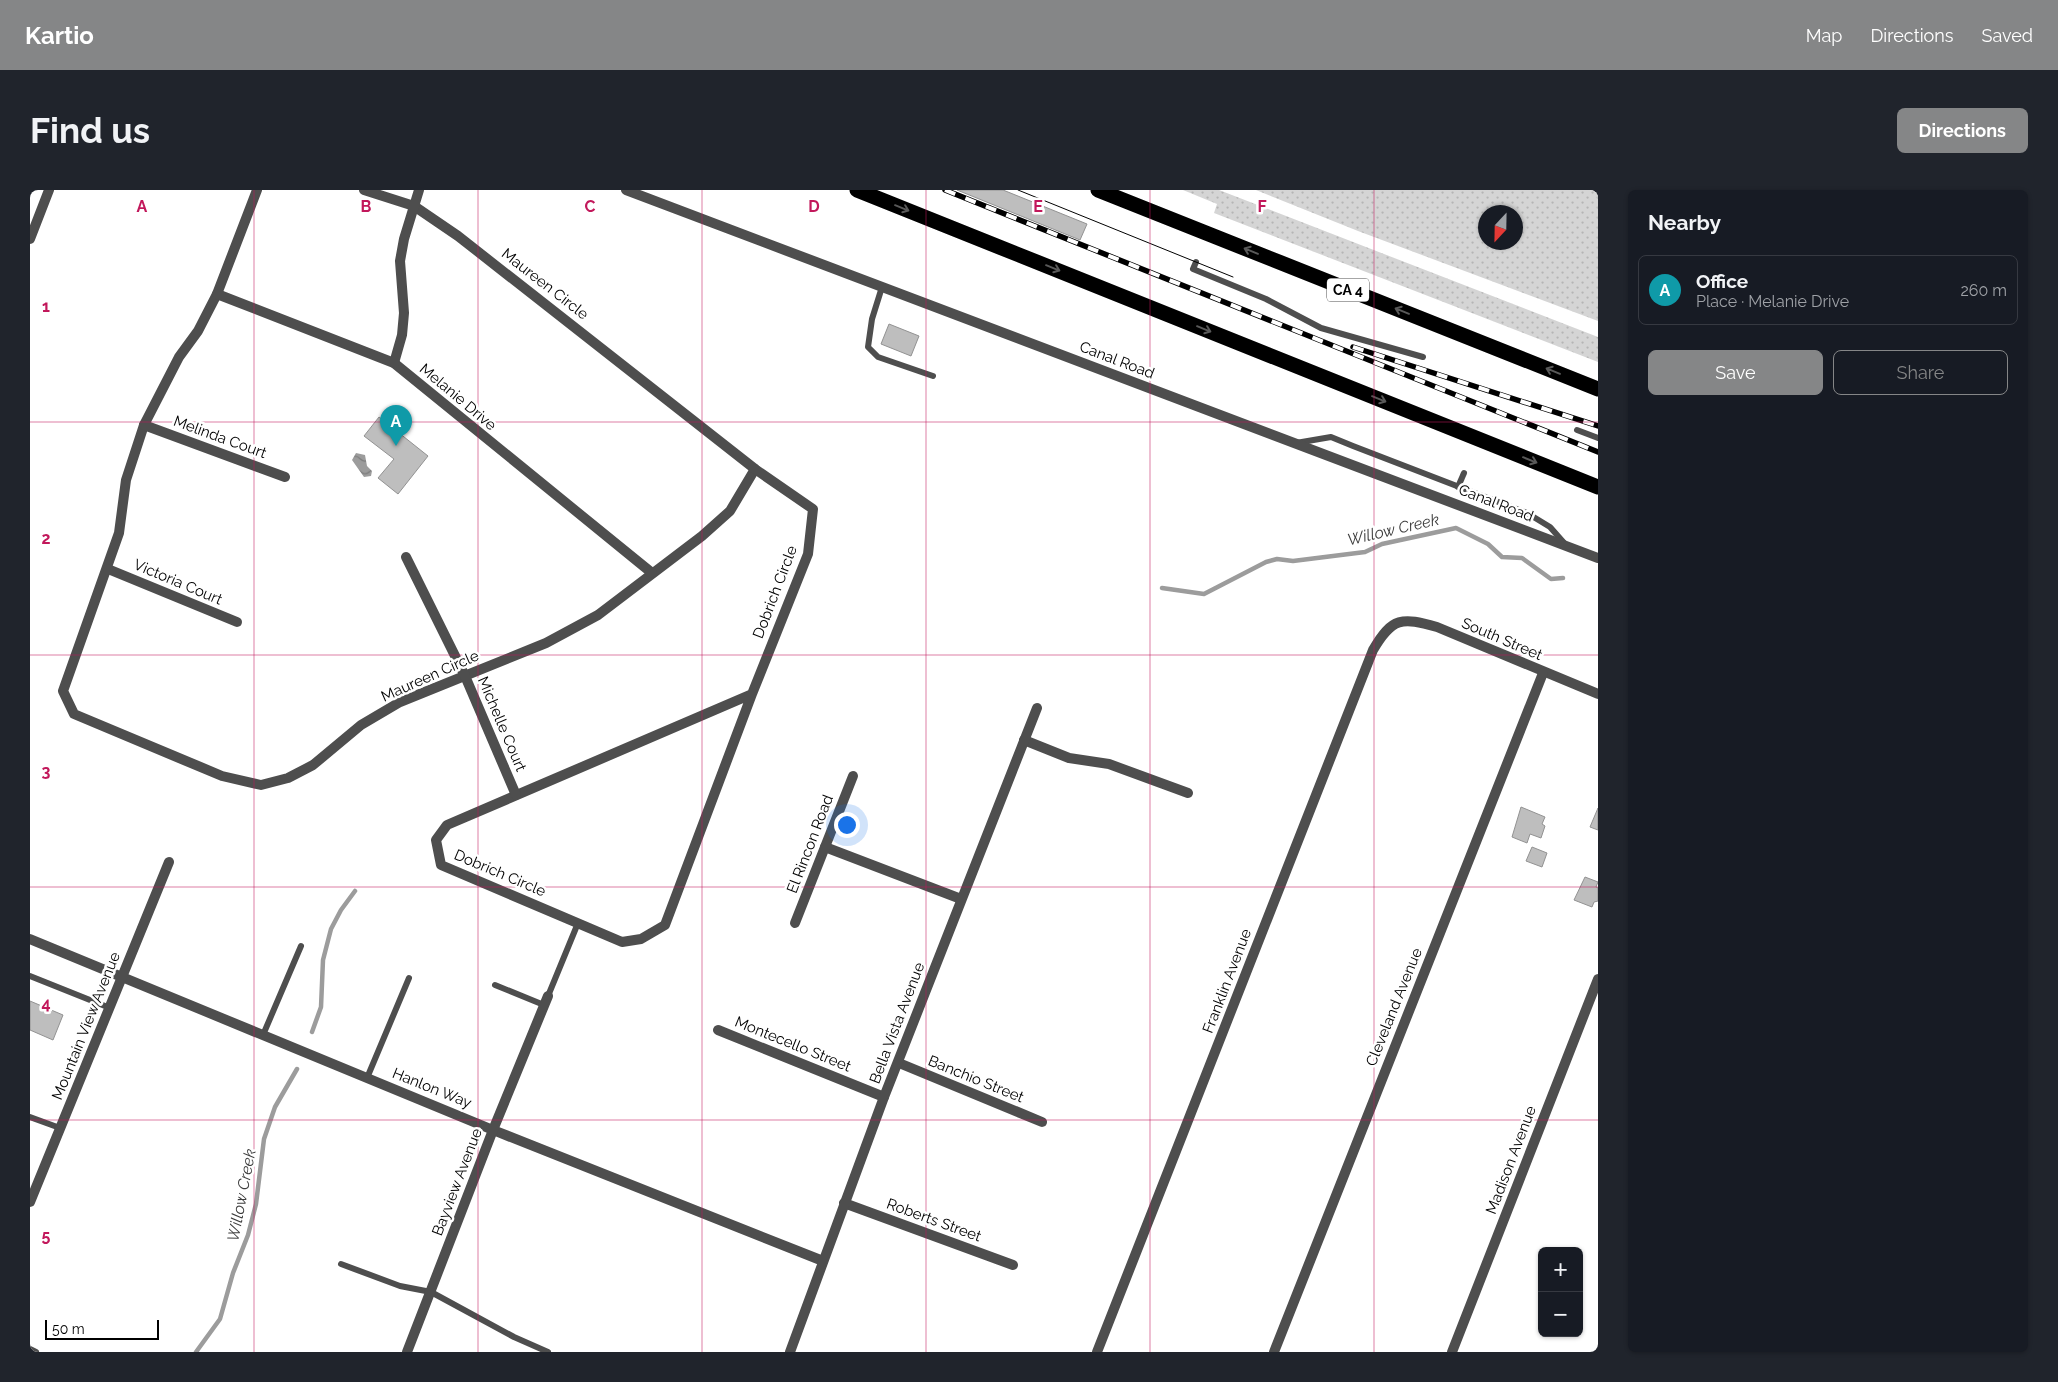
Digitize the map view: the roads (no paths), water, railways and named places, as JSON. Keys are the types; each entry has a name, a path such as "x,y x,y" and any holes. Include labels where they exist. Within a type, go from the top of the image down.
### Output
{"highway":[{"path":"857,190 1598,487"},
{"name":"CA 4","path":"1098,190 1598,390"}],"street":[{"path":"30,239 49,190"},
{"name":"Maureen Circle","path":"257,190 241,226 217,294 198,331 179,357 144,425 126,480 119,533 108,569 62,692 74,714 222,776 261,784 288,778 314,765 361,725 400,702 546,643 598,615 702,536 730,510 755,469 504,270 414,206 364,190"},
{"path":"394,363 402,335 404,313 400,261 419,190"},
{"name":"Canal Road","path":"626,190 1598,558"},
{"name":"Melanie Drive","path":"217,294 394,363 652,574"},
{"name":"Melinda Court","path":"144,425 285,477"},
{"name":"Dobrich Circle","path":"752,694 447,824 436,840 441,864 622,942 641,939 665,925 752,694 808,554 812,508 755,469"},
{"name":"Michelle Court","path":"406,557 465,676 516,795"},
{"name":"Victoria Court","path":"108,569 237,622"},
{"name":"South Street","path":"1391,625 1405,621 1437,627 1598,694"},
{"name":"Franklin Avenue","path":"1098,1352 1373,650 1384,631 1391,625"},
{"name":"Cleveland Avenue","path":"1274,1352 1543,672"},
{"name":"Bella Vista Avenue","path":"790,1352 884,1097 899,1064 961,899 1038,708"},
{"path":"1024,740 1069,758 1109,764 1188,793"},
{"name":"El Rincon Road","path":"795,923 853,776"},
{"path":"825,847 961,899"},
{"name":"Mountain View Avenue","path":"30,1202 169,862"},
{"name":"Hanlon Way","path":"30,939 493,1130 823,1261"},
{"name":"Madison Avenue","path":"1452,1352 1598,979"},
{"name":"Bayview Avenue","path":"407,1352 432,1292 493,1130 546,1001"},
{"name":"Montecello Street","path":"718,1030 884,1097"},
{"name":"Banchio Street","path":"899,1064 1042,1122"},
{"name":"Roberts Street","path":"844,1203 1013,1265"}],"lane":[{"path":"1196,262 1193,269 1266,300 1310,324 1423,357"},
{"path":"882,287 872,319 868,347 878,357 933,376"},
{"path":"1577,430 1598,438"},
{"path":"1295,443 1331,437 1528,513 1550,527 1566,545"},
{"path":"1458,487 1464,473"},
{"path":"494,985 546,1001 578,923"},
{"path":"263,1035 301,946"},
{"path":"30,976 110,1008"},
{"path":"367,1078 409,978"},
{"path":"30,1117 60,1128"},
{"path":"341,1264 400,1286 432,1292 514,1337 548,1352"},
{"path":"30,1349 36,1352"}],"water":[{"path":"356,453 365,455 367,466 372,471 371,476 364,477 352,460"}],"waterway":[{"name":"Willow Creek","path":"1162,588 1204,594 1266,562 1277,559 1293,561 1365,552 1382,544 1456,528 1488,544 1502,557 1522,558 1551,579 1563,578"},
{"name":"Willow Creek","path":"312,1032 321,1007 323,960 331,929 341,910 355,891"},
{"name":"Willow Creek","path":"196,1352 220,1319 233,1273 248,1235 256,1204 264,1139 275,1107 297,1069"}],"tram line":[{"path":"1018,190 1233,277"}],"railway":[{"path":"945,190 1598,452"},
{"path":"1353,347 1598,426"}],"place":[{"name":"Office","path":"396,446"}]}
